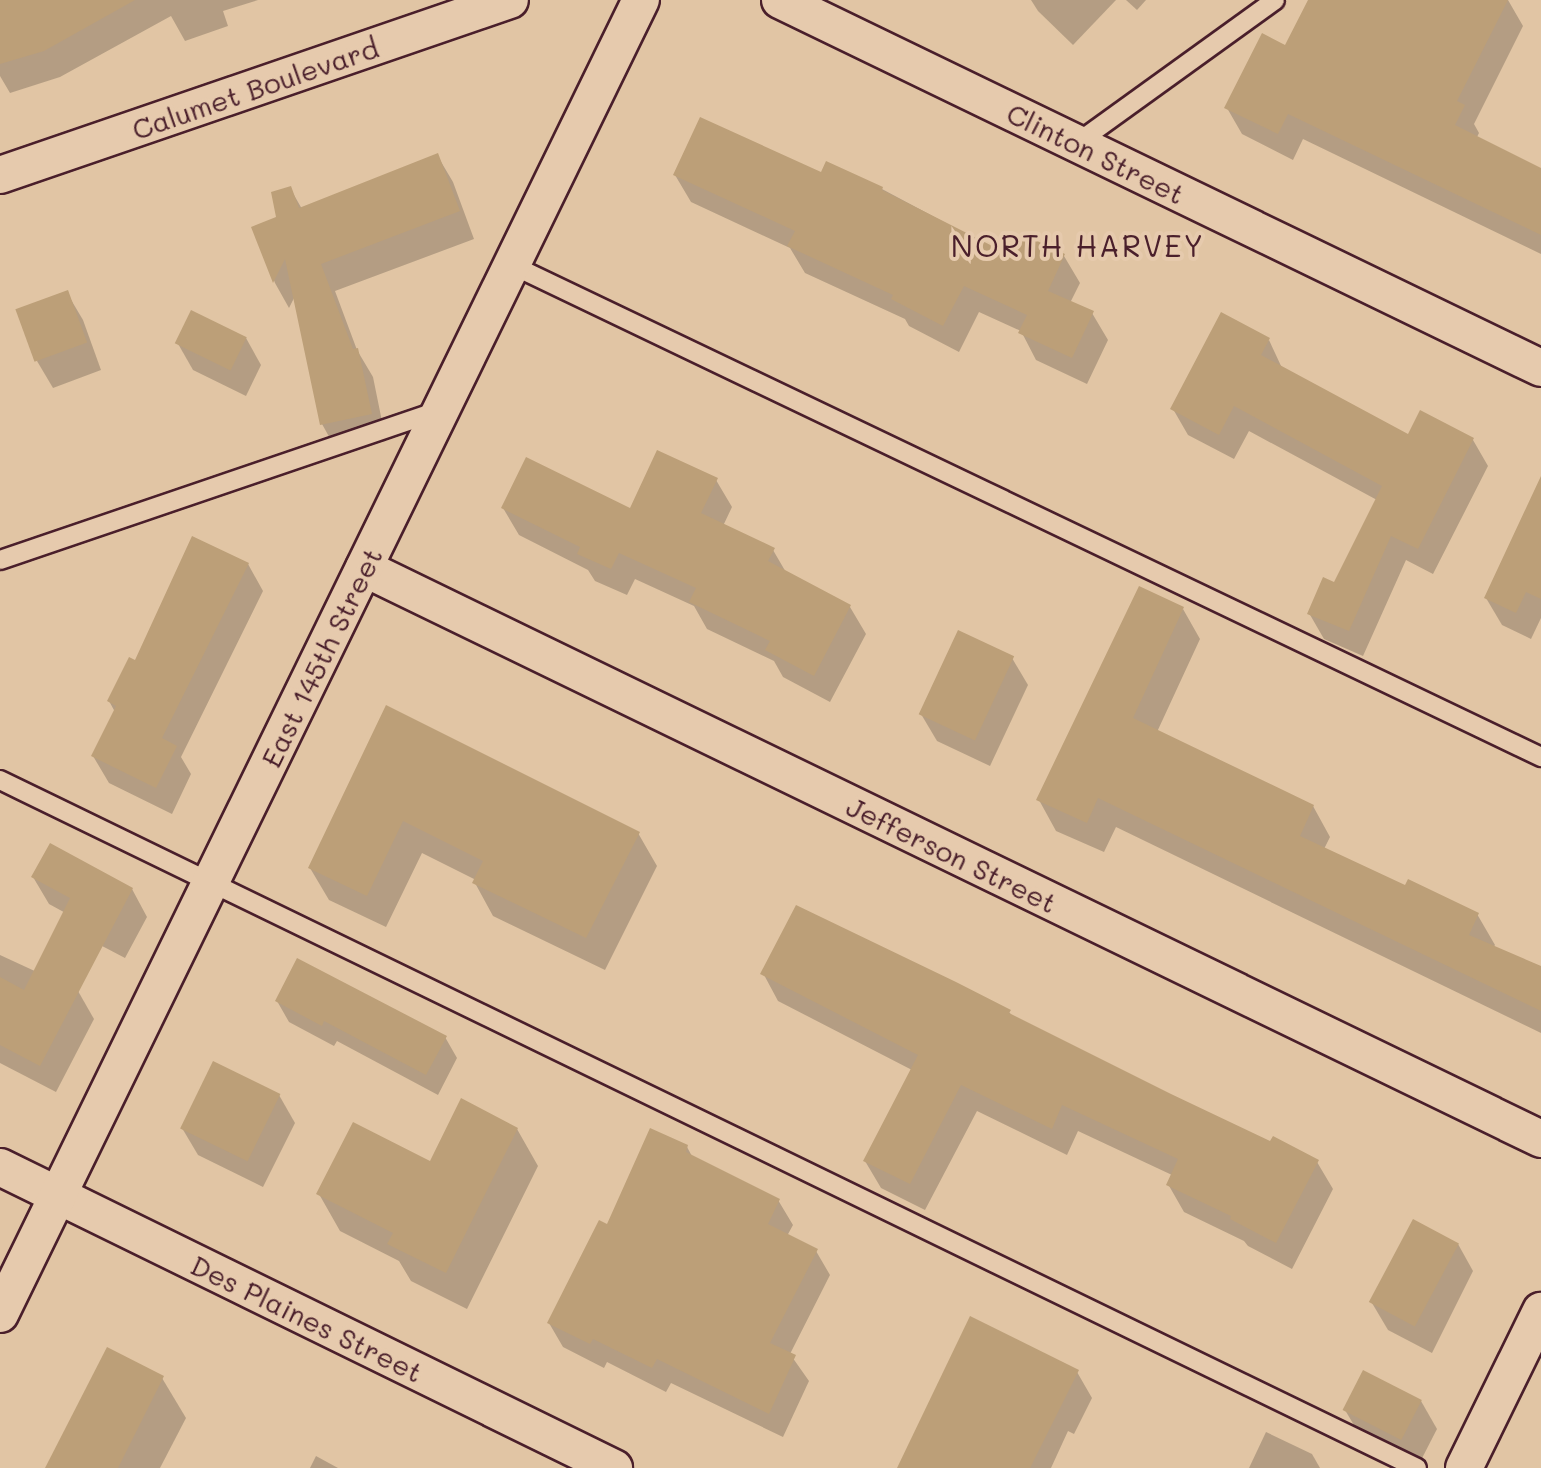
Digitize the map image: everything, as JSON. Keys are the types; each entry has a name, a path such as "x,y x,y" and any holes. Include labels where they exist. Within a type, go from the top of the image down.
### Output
{"street":[{"name":"Calumet Boulevard","path":"0,175 510,0"},
{"name":"East 145th Street","path":"0,1314 641,0"},
{"name":"Clinton Street","path":"780,0 1541,368"},
{"name":"Jefferson Street","path":"364,568 1541,1139"},
{"name":"Des Plaines Street","path":"0,1167 614,1468"},
{"path":"1464,1468 1541,1311"}],"lane":[{"path":"1077,143 1275,0"},
{"path":"512,265 1541,757"},
{"path":"0,560 441,410"},
{"path":"0,780 1417,1468"}],"building":[{"path":"0,0 135,0 44,51 0,64"},
{"path":"1308,0 1508,0 1457,101 1465,105 1455,125 1541,168 1541,235 1288,114 1278,134 1224,108 1262,33 1285,45"},
{"path":"700,117 821,172 826,161 883,187 882,190 1012,256 1022,234 1065,254 1048,291 1094,311 1072,358 1018,333 1027,315 964,286 943,326 891,299 893,295 787,246 795,231 673,175"},
{"path":"438,153 460,211 321,264 353,349 358,348 372,414 320,425 285,259 273,283 251,227 276,217 271,192 291,186 299,208"},
{"path":"68,290 87,343 35,362 15,309"},
{"path":"191,310 247,337 231,370 175,343"},
{"path":"1221,312 1270,338 1261,355 1408,434 1420,410 1474,438 1418,549 1391,536 1349,631 1307,614 1323,577 1334,582 1382,486 1234,406 1219,435 1170,409"},
{"path":"657,450 718,478 701,513 775,548 768,561 851,605 814,676 765,650 770,641 689,602 696,588 619,553 611,569 577,554 580,547 501,508 526,457 630,508"},
{"path":"1541,476 1541,599 1526,592 1516,613 1484,598"},
{"path":"192,536 249,563 162,738 177,746 156,788 91,756 116,706 107,701 129,657 135,660"},
{"path":"1139,586 1184,607 1133,718 1314,805 1300,836 1405,885 1408,879 1479,913 1469,935 1541,966 1541,1011 1098,798 1087,823 1036,800"},
{"path":"958,630 1014,656 975,740 919,714"},
{"path":"386,705 640,832 586,938 472,883 483,861 403,821 367,896 308,868"},
{"path":"50,843 133,888 40,1066 0,1045 0,977 24,990 70,898 31,877"},
{"path":"796,905 956,982 1011,1010 1009,1013 1171,1094 1270,1141 1273,1136 1319,1160 1276,1243 1230,1219 1231,1216 1166,1185 1178,1159 1062,1105 1052,1129 961,1085 910,1184 863,1161 918,1055 760,974"},
{"path":"297,958 447,1036 426,1075 324,1021 322,1026 275,1001"},
{"path":"213,1061 280,1094 248,1161 180,1128"},
{"path":"461,1098 518,1128 446,1273 387,1244 393,1233 316,1194 353,1122 430,1161"},
{"path":"650,1128 688,1145 686,1152 780,1199 768,1224 818,1249 770,1343 796,1355 769,1414 657,1359 652,1368 593,1339 590,1344 547,1323 599,1220 607,1224"},
{"path":"1413,1219 1459,1243 1415,1326 1369,1302"},
{"path":"970,1316 1079,1370 1030,1468 897,1468"},
{"path":"107,1347 164,1376 118,1468 45,1468"},
{"path":"1363,1370 1422,1400 1401,1440 1343,1410"}],"district":[{"name":"NORTH HARVEY","path":"1078,245"}]}
